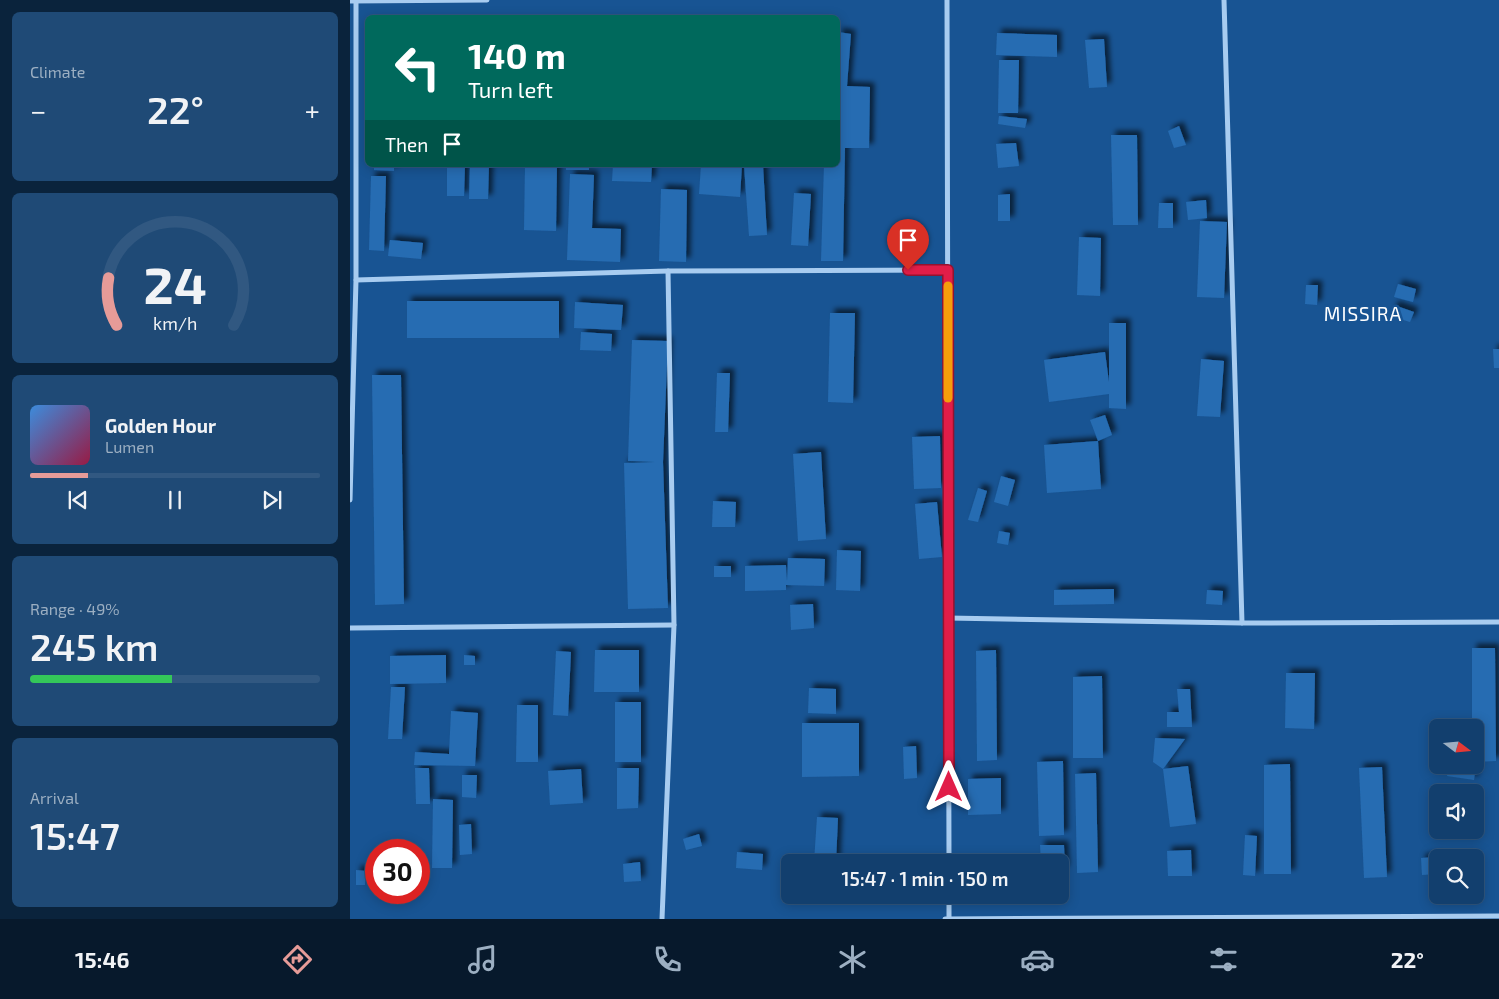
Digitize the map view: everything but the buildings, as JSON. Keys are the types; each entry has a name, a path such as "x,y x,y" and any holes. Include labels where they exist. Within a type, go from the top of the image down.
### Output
{"street":[{"path":"350,500 356,280 356,0"},
{"path":"350,1 487,0"},
{"path":"947,0 949,854"},
{"path":"1224,0 1242,623"},
{"path":"356,280 668,271 948,270"},
{"path":"662,919 674,625 668,271"},
{"path":"948,618 1242,623 1499,622"},
{"path":"350,628 674,625"},
{"path":"949,904 949,919"},
{"path":"945,919 1499,916"}],"slow traffic":[{"path":"948,286 948,398"}],"district":[{"name":"MISSIRA","path":"1363,314"}],"route":[{"path":"908,270 948,270 949,787"}]}
